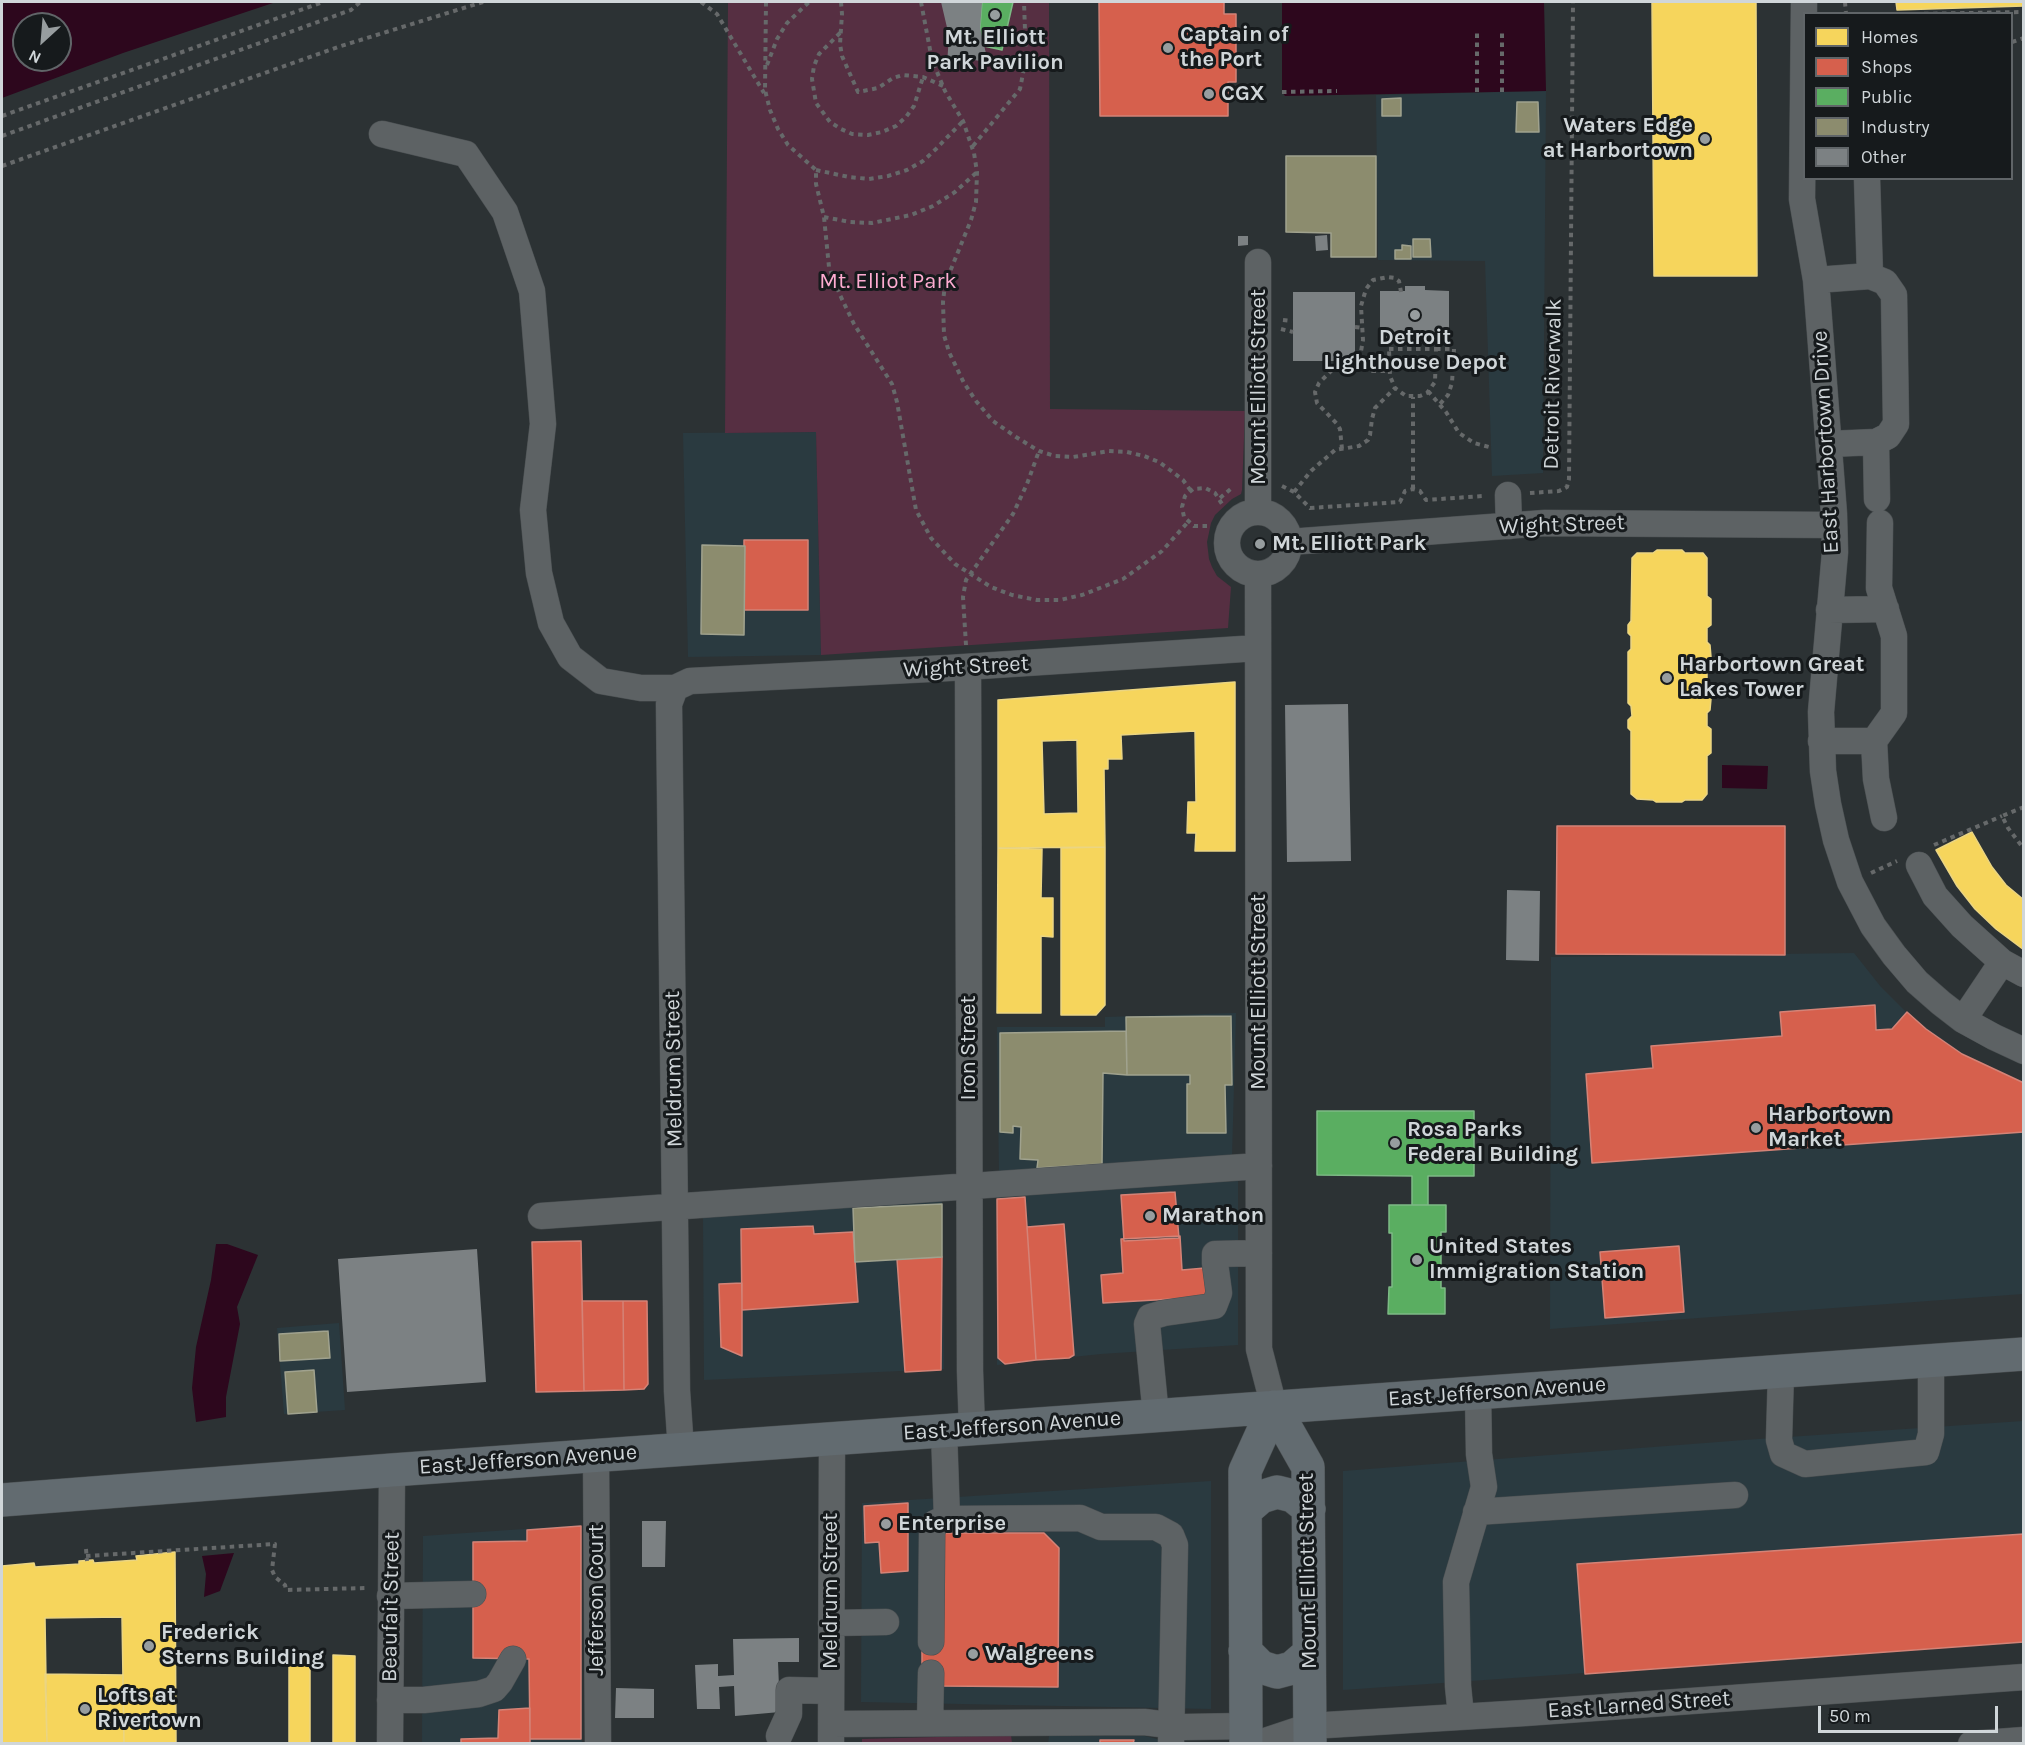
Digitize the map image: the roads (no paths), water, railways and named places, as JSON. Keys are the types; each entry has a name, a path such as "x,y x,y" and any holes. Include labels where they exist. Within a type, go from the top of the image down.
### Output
{"main road":[{"name":"East Jefferson Avenue","path":"2,1500 392,1470 2024,1354"},
{"name":"Mount Elliott Street","path":"1274,1407 1308,1467 1310,1735"},
{"path":"1249,1738 1245,1652 1245,1470 1274,1407"},
{"path":"1246,1510 1261,1497 1277,1492 1293,1496 1309,1509"},
{"path":"1245,1652 1261,1667 1277,1672 1292,1668 1308,1654"}],"street":[{"name":"East Harbortown Drive","path":"1803,100 1802,199 1816,280 1834,525 1835,552 1821,712 1821,741 1828,804 1836,840 1850,882 1873,926 1917,982 1963,1020 2024,1051"},
{"name":"Wight Street","path":"382,134 465,153 505,212 532,291 543,424 533,510 539,573 551,623 570,657 601,681 642,688 675,688 690,681 967,656 1258,648"},
{"path":"1867,180 1870,276"},
{"name":"Mount Elliott Street","path":"1258,262 1258,512"},
{"path":"1816,280 1870,276 1885,282 1894,295 1896,424 1888,436 1876,442 1829,444"},
{"path":"1876,442 1880,588 1894,636 1894,712 1874,741 1876,779 1884,818"},
{"path":"1508,495 1509,526"},
{"path":"1258,512 1268,514 1283,525 1289,542 1281,565 1274,571 1258,575 1248,573 1232,561 1227,543 1228,533 1233,524 1249,513 1258,512"},
{"name":"Wight Street","path":"1289,542 1545,523 1834,525"},
{"name":"Mount Elliott Street","path":"1258,575 1259,1349 1274,1407"},
{"path":"1829,610 1886,609"},
{"name":"Iron Street","path":"947,1519 958,1430 970,1371 967,656"},
{"name":"Meldrum Street","path":"675,688 669,704 677,1391 681,1450"},
{"path":"1821,741 1874,741"},
{"path":"1919,866 1935,896 1962,926 2013,968 1963,1020"},
{"path":"541,1216 1259,1166"},
{"path":"1156,1416 1147,1324 1150,1317 1214,1306 1219,1293 1215,1254 1259,1253"},
{"path":"1780,1371 1779,1440 1784,1454 1805,1464 1926,1452 1931,1434 1931,1360"},
{"path":"1461,1716 1458,1686 1456,1582 1484,1487 1479,1455 1478,1393"},
{"name":"Meldrum Street","path":"831,1733 832,1439"},
{"name":"Jefferson Court","path":"596,1456 598,1743"},
{"name":"Beaufait Street","path":"390,1743 390,1700 380,1592 392,1470"},
{"path":"1476,1512 1735,1495"},
{"path":"931,1642 932,1532 936,1524 944,1518 1080,1518 1101,1527 1156,1527 1171,1535 1174,1545 1171,1734"},
{"path":"380,1592 473,1594"},
{"path":"831,1623 886,1622"},
{"path":"390,1700 424,1701 494,1689 500,1682 500,1659"},
{"path":"930,1723 931,1673"},
{"name":"East Larned Street","path":"831,1733 930,1723 1031,1733 1144,1722 1171,1734 1185,1727 1249,1738 1310,1735 1384,1721 2024,1677"},
{"path":"779,1736 789,1714 789,1690 831,1691"},
{"path":"1364,1743 1366,1737 1384,1721"},
{"path":"1971,1743 2024,1740"}],"place":[{"name":"Mt. Elliott Park Pavilion","path":"995,15"},
{"name":"Captain of the Port","path":"1168,48"},
{"name":"CGX","path":"1209,94"},
{"name":"Waters Edge at Harbortown","path":"1705,139"},
{"name":"Detroit Lighthouse Depot","path":"1415,315"},
{"name":"Mt. Elliott Park","path":"1260,544"},
{"name":"Harbortown Great Lakes Tower","path":"1667,678"},
{"name":"Harbortown Market","path":"1756,1128"},
{"name":"Rosa Parks Federal Building","path":"1395,1143"},
{"name":"Marathon","path":"1150,1216"},
{"name":"United States Immigration Station","path":"1417,1260"},
{"name":"Enterprise","path":"886,1524"},
{"name":"Frederick Sterns Building","path":"149,1646"},
{"name":"Walgreens","path":"973,1654"},
{"name":"Lofts at Rivertown","path":"85,1709"}],"park label":[{"name":"Mt. Elliot Park","path":"888,282"}]}
